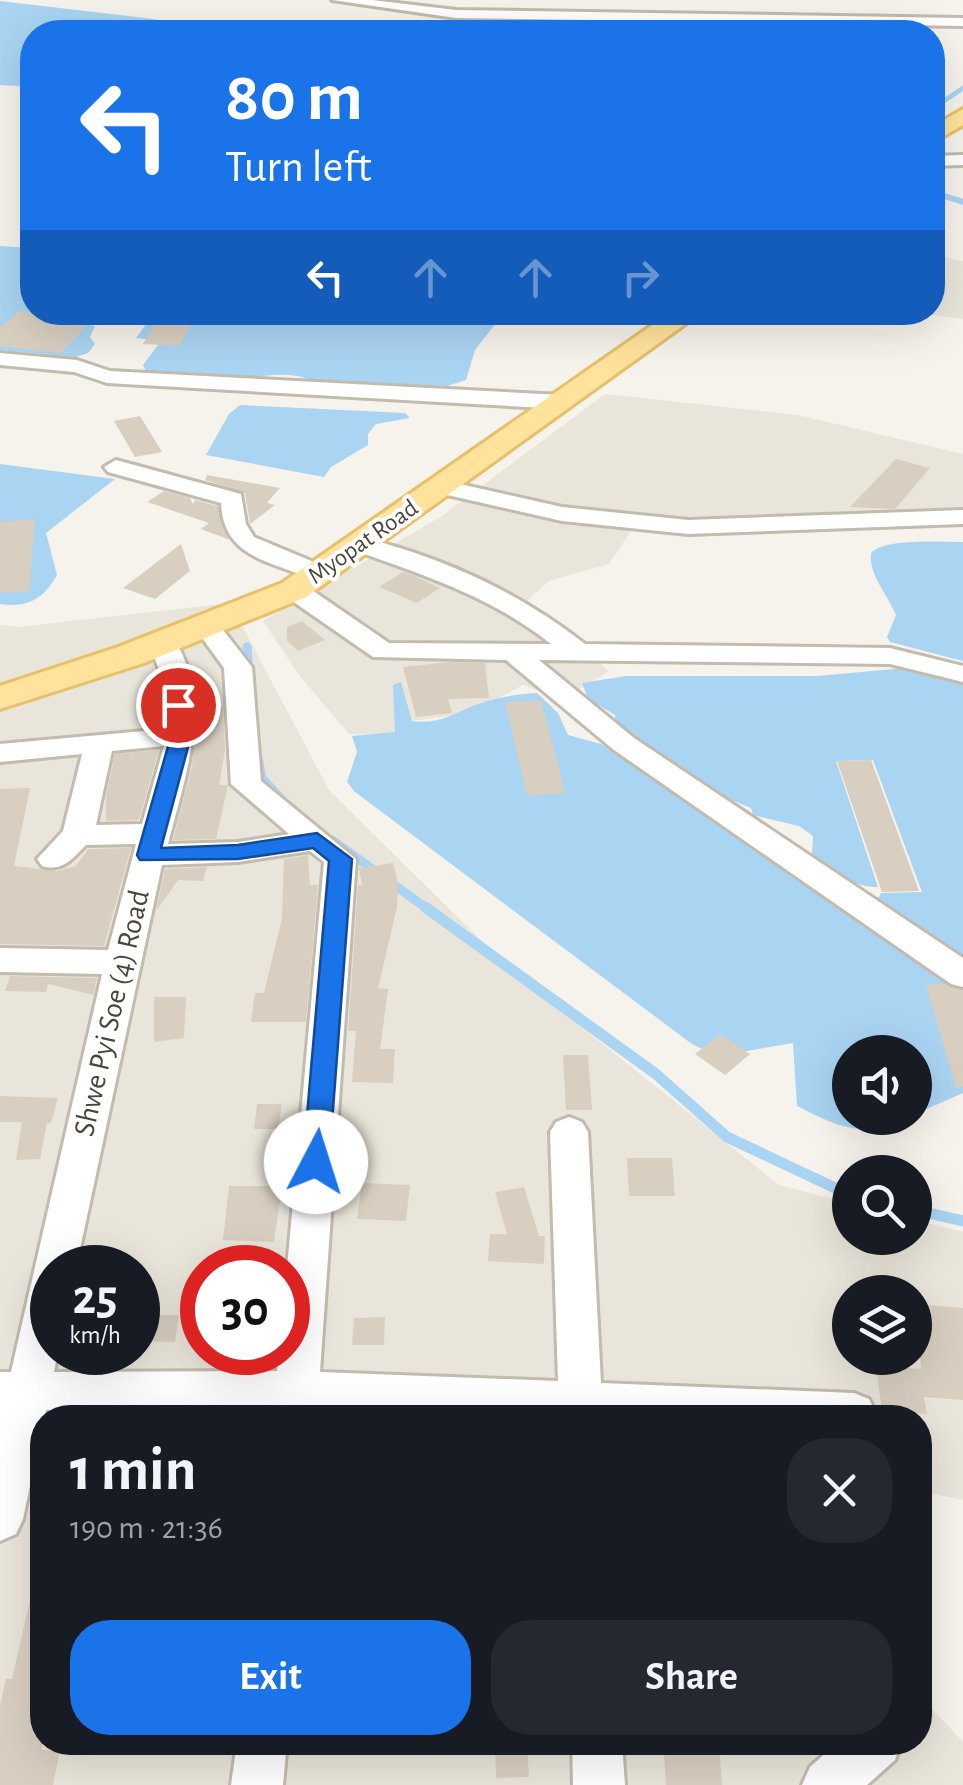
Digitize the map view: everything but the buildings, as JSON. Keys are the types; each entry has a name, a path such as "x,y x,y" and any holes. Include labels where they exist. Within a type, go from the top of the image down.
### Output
{"main road":[{"name":"Myopat Road","path":"0,698 206,627 306,582 671,325"}],"street":[{"path":"339,0 456,14 836,20"},
{"path":"0,359 77,366 107,377 562,402"},
{"path":"116,467 233,499 234,524 245,542 306,582 383,651 890,656 963,674"},
{"path":"442,487 562,514 688,527 963,517"},
{"path":"360,544 479,586 538,620 576,651"},
{"path":"206,627 238,667 246,784 340,859 296,1404"},
{"name":"Shwe Pyi Soe (4) Road","path":"61,1245 122,962 181,736 175,675 163,643"},
{"path":"512,652 624,744 963,975"},
{"path":"0,753 181,736"},
{"path":"53,859 78,836 99,744"},
{"path":"78,836 238,852 317,840"},
{"path":"0,960 122,962"},
{"path":"569,1132 581,1405"},
{"path":"0,1519 14,1392 30,1346"},
{"path":"14,1392 353,1405"},
{"path":"258,1785 261,1755"},
{"path":"598,1755 599,1785"},
{"path":"828,1785 862,1755"}],"shaded area":[{"path":"945,257 963,261 963,319 945,317"},
{"path":"605,394 798,415 963,454 963,526 832,527 641,516 609,564 549,581 526,602 609,671 564,699 523,685 473,712 413,721 396,735 349,734 299,675 263,621 442,516"},
{"path":"230,603 329,790 516,975 779,1185 832,1198 832,1255 932,1255 932,1224 963,1232 963,1500 932,1494 932,1405 30,1405 30,1755 932,1755 932,1709 963,1742 963,1785 0,1785 0,625 19,627"}],"water":[{"path":"0,1 158,20 20,20 20,86 0,85"},
{"path":"0,246 20,247 20,325 95,326 90,337 95,344 88,353 76,357 0,350"},
{"path":"145,325 495,325 475,350 466,380 447,386 146,371 143,365 161,341 136,338"},
{"path":"240,405 405,413 410,418 376,424 368,434 368,445 331,467 324,477 206,455 229,414"},
{"path":"0,464 115,479 46,533 57,575 40,596 19,605 0,604"},
{"path":"963,542 963,661 890,642 887,637 896,615 875,577 871,553 900,543"},
{"path":"905,668 963,683 963,966 891,921 878,899 881,893 922,892 873,760 836,761 878,887 848,880 796,857 812,853 813,836 799,826 753,815 751,808 701,788 615,722 615,715 588,699 582,683 626,676 817,676"},
{"path":"401,682 412,721 421,722 513,695 537,693 558,713 568,735 601,744 656,776 963,984 963,1093 932,1107 932,1035 832,1035 832,1121 797,1106 793,1043 717,1056 692,1044 355,792 347,782 357,752 352,736 395,732 393,685"}],"waterway":[{"path":"945,100 963,88"},
{"path":"945,196 963,202"},
{"path":"247,647 249,676"},
{"path":"257,752 262,778 284,802"},
{"path":"332,840 429,910"},
{"path":"425,907 656,1074 727,1137 832,1187"},
{"path":"932,1214 963,1221"}],"route":[{"path":"178,705 181,736 148,855 238,852 317,840 340,859 316,1162"}]}
